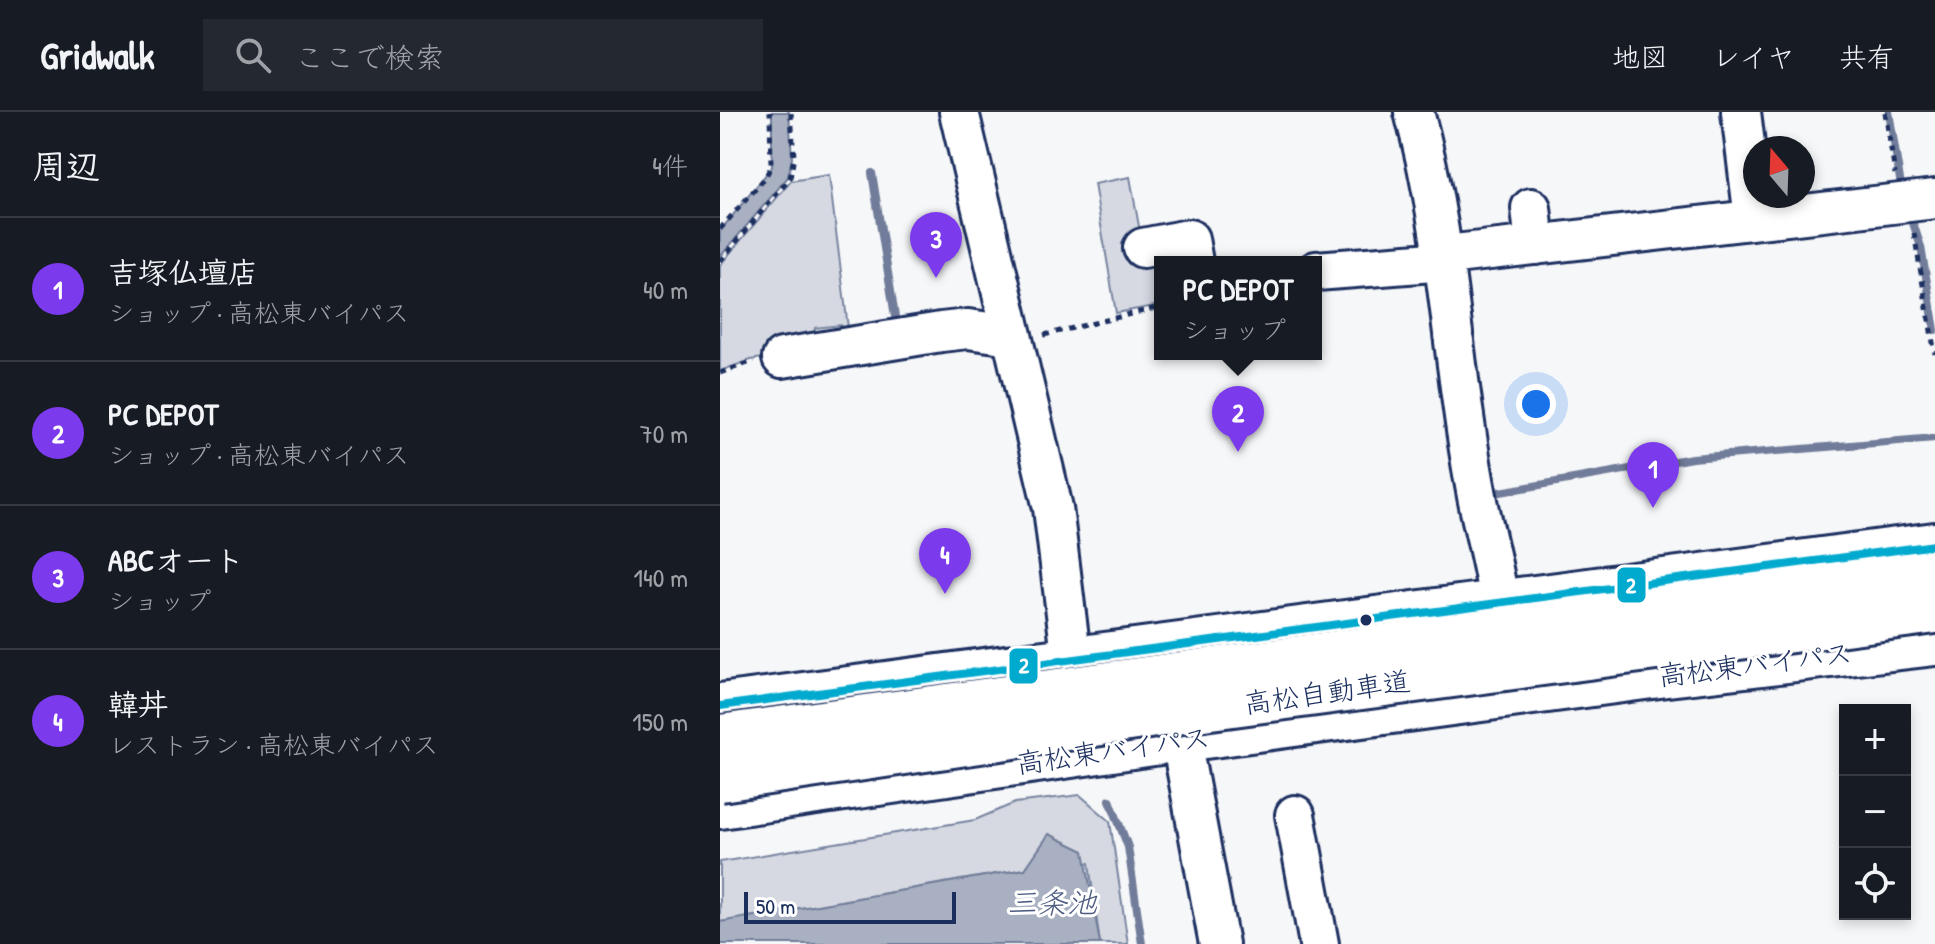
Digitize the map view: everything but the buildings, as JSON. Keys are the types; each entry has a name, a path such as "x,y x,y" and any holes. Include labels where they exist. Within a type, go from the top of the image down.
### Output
{"highway":[{"path":"720,706 1935,545"},
{"name":"高松自動車道","path":"720,737 1935,572"},
{"name":"高松自動車道","path":"720,779 1210,707 1935,611"},
{"name":"高松東バイパス","path":"720,806 1081,753 1651,676 1935,643"},
{"path":"720,731 736,729 817,694"},
{"path":"720,786 745,782 825,792"}],"street":[{"path":"959,112 1056,520 1081,753"},
{"path":"1414,112 1427,160 1444,258 1477,497 1499,603"},
{"path":"1741,112 1754,219"},
{"path":"1322,270 1444,258 1533,227 1754,219 1935,199"},
{"path":"1143,248 1189,239 1192,256"},
{"path":"782,358 968,329 1011,335"},
{"path":"1181,740 1219,944"},
{"path":"1295,815 1319,944"}],"path":[{"path":"720,229 765,178 771,166 770,112"},
{"path":"720,261 790,178 794,157 791,112"},
{"path":"1011,335 1025,339 1154,308"}],"shaded area":[{"path":"829,175 850,344 844,345 841,325 815,328 813,349 751,360 720,371 720,265 791,181"},
{"path":"1130,177 1144,254 1154,256 1154,306 1116,313 1094,184"},
{"path":"1080,795 1110,821 1128,944 1100,944 1089,863 1025,869 720,922 720,862 975,820 1015,803"}],"water":[{"path":"772,112 789,112 792,158 788,177 720,257 720,231 772,167"},
{"name":"三条池","path":"1049,834 1084,851 1100,944 720,944 720,922 1025,869"}],"waterway":[{"path":"1889,112 1902,192"},
{"path":"872,173 897,329"},
{"path":"1910,214 1921,247 1935,330"},
{"path":"1489,494 1692,458 1935,438"},
{"path":"1110,800 1128,847 1142,944"}],"transit line":[{"name":"2","path":"720,706 1935,545"}],"place":[{"name":"ABCオート","path":"936,278"},
{"name":"PC DEPOT","path":"1238,452"},
{"name":"吉塚仏壇店","path":"1653,508"},
{"name":"韓丼","path":"945,594"}]}
